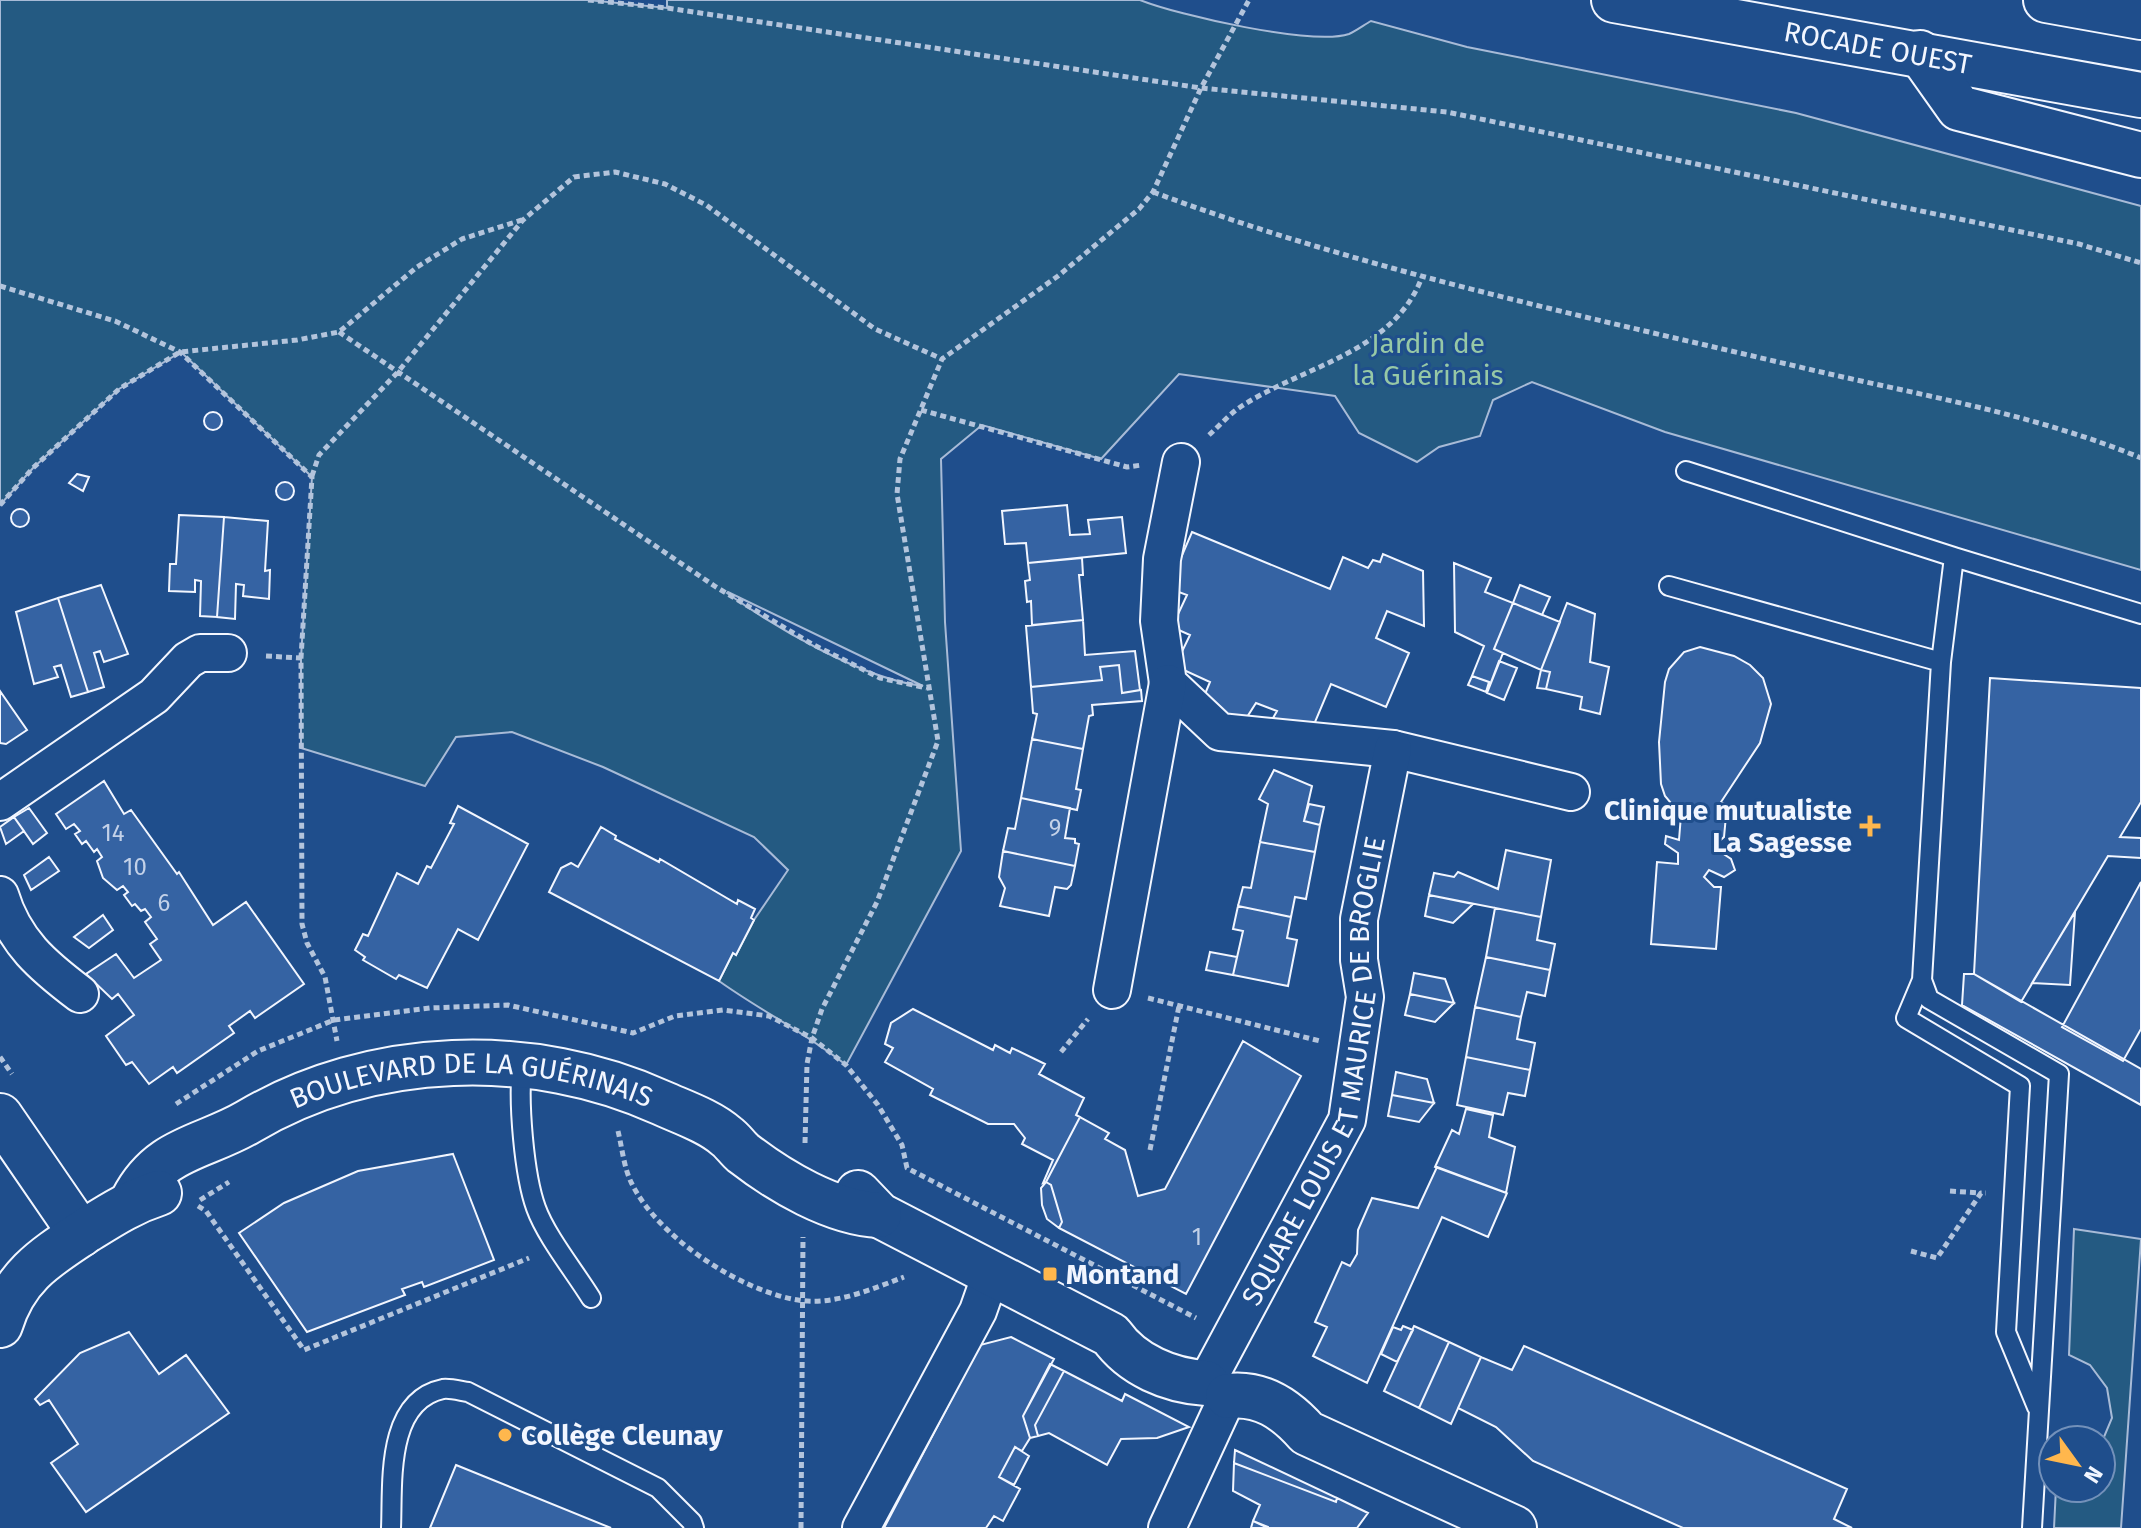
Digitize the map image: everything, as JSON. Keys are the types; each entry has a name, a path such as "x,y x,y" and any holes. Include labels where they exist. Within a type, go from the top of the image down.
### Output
{"main road":[{"name":"ROCADE OUEST","path":"1614,0 2141,95"},
{"path":"2046,0 2141,17"},
{"path":"1920,53 1959,108 2088,138 2141,155"},
{"name":"BOULEVARD DE LA GUÉRINAIS","path":"0,1325 12,1295 40,1261 133,1200 146,1177 193,1144 219,1139 273,1107 345,1081 413,1067 523,1064 576,1073 641,1093 726,1135 747,1136 768,1143 854,1189 879,1215 991,1274 1111,1335 1141,1338 1179,1356 1217,1390"},
{"path":"0,1116 81,1234"},
{"name":"BOULEVARD DE LA GUÉRINAIS","path":"0,1336 30,1309 70,1256 81,1234"},
{"path":"1217,1390 1258,1397 1285,1410 1307,1433 1514,1528"}],"street":[{"path":"1112,990 1168,683 1159,621 1162,559 1181,462"},
{"path":"0,802 154,696 188,660 200,653 228,653"},
{"path":"1168,683 1220,732 1393,749 1571,792"},
{"name":"SQUARE LOUIS ET MAURICE DE BROGLIE","path":"1167,1528 1217,1390 1347,1120 1365,997 1359,960 1359,919 1393,749"},
{"path":"0,895 6,916 20,941 38,962 80,994"},
{"path":"861,1528 978,1311 991,1274"}],"lane":[{"path":"1686,471 2141,614"},
{"path":"1954,557 1941,662 1922,980 1906,1018 2020,1086 2006,1332 2037,1407"},
{"path":"1669,586 1941,662"},
{"path":"1922,980 1929,999 2059,1074 2032,1528"},
{"path":"523,1064 520,1087 524,1137 536,1209 591,1298"},
{"path":"391,1528 394,1451 403,1425 417,1403 443,1389 468,1392 658,1488 692,1522 694,1528"}],"path":[{"path":"588,0 667,8 1201,88 1447,112 2079,244 2141,263"},
{"path":"805,1152 807,1064 812,1038 822,1009 877,902 938,741 897,494 900,459 942,359 1058,276 1139,209 1153,192 1201,88 1216,66 1249,0"},
{"path":"345,1081 325,977 307,943 302,924 301,658 312,477 319,455 397,373 523,220 574,177 615,172 665,184 706,205 875,329 942,359"},
{"path":"1153,192 1207,212 1422,277 1978,408 2141,458"},
{"path":"0,505 33,468 119,389 180,352 297,340 339,332 405,276 462,239 523,220"},
{"path":"921,410 1127,467 1181,462 1237,410 1347,353 1379,332 1407,307 1422,277"},
{"path":"0,286 115,321 180,352 312,477"},
{"path":"339,332 716,587 812,644 880,678 927,688"},
{"path":"1112,990 1359,1051"},
{"path":"1150,1150 1179,1006"},
{"path":"604,1126 618,1130 631,1184 676,1241 744,1283 799,1301 853,1296 915,1273"},
{"path":"230,1181 194,1204 206,1211 304,1350 559,1246"},
{"path":"1950,1191 2015,1195"},
{"path":"1911,1251 1937,1258 1981,1193"},
{"path":"801,1528 799,1301 803,1227"}],"green space":[{"name":"Jardin de la Guérinais","path":"0,0 588,0 667,8 667,0 1140,0 1213,21 1306,36 1349,34 1371,21 1467,47 1796,113 2141,206 2141,570 1665,432 1532,382 1493,400 1480,436 1439,447 1417,462 1359,433 1335,396 1179,374 1101,459 982,425 941,459 945,622 961,851 846,1065 719,981 733,953 736,955 754,920 788,870 754,837 603,767 512,732 456,737 425,786 301,748 301,658 312,477 181,352 119,389 33,468 0,505","holes":["728,592 923,686 874,673 821,650"]},
{"path":"2074,1229 2141,1239 2121,1528 2054,1528 2055,1504 2117,1504 2117,1424 2109,1424 2112,1418 2107,1388 2090,1365 2069,1355"}],"building":[{"path":"213,412 222,421 213,430 204,421"},
{"path":"77,474 89,477 83,491 69,483"},
{"path":"285,482 292,484 292,498 285,500 278,498 276,491 278,484"},
{"path":"1067,505 1070,535 1090,534 1088,520 1122,517 1126,553 1028,563 1026,543 1005,544 1002,511"},
{"path":"20,509 29,518 20,527 11,518"},
{"path":"179,515 224,517 217,617 200,616 201,581 195,580 195,592 169,591 170,564 176,564"},
{"path":"224,517 268,521 265,571 270,570 269,599 243,596 244,585 236,584 235,619 217,617"},
{"path":"1192,532 1330,589 1343,557 1368,568 1373,560 1380,562 1383,554 1423,571 1424,626 1387,611 1376,638 1409,653 1386,707 1331,684 1310,734 1273,718 1277,711 1256,703 1247,717 1234,719 1200,706 1210,682 1175,666 1190,635 1172,627 1187,595 1168,588"},
{"path":"1082,558 1083,575 1079,575 1083,620 1032,625 1031,601 1027,602 1025,581 1030,580 1028,563"},
{"path":"1454,563 1491,578 1485,592 1513,603 1494,649 1503,653 1487,693 1489,682 1472,676 1484,646 1455,632"},
{"path":"101,585 128,654 104,662 100,651 94,653 104,687 88,692 58,598"},
{"path":"1520,585 1550,597 1542,615 1513,603"},
{"path":"58,598 88,692 71,697 61,665 54,667 58,677 34,684 16,612"},
{"path":"1513,603 1560,622 1541,670 1494,649"},
{"path":"1567,603 1595,614 1590,662 1609,667 1600,714 1580,709 1582,697 1546,689 1550,672 1541,670"},
{"path":"1083,620 1085,655 1135,651 1140,690 1122,693 1119,665 1100,667 1102,680 1031,687 1026,626"},
{"path":"1700,647 1734,656 1750,665 1763,678 1771,704 1760,743 1721,802 1727,805 1724,837 1713,847 1731,859 1735,870 1724,877 1709,870 1704,877 1714,887 1721,887 1716,949 1651,944 1657,862 1678,864 1678,853 1665,844 1666,836 1679,840 1681,815 1665,796 1661,784 1659,742 1665,682 1669,669 1684,652"},
{"path":"1499,661 1517,668 1504,700 1487,693"},
{"path":"1119,665 1122,693 1141,690 1142,701 1092,705 1093,715 1089,716 1083,749 1032,739 1037,714 1033,713 1031,687 1102,680 1100,667"},
{"path":"1541,670 1550,672 1546,689 1537,688"},
{"path":"1472,676 1489,682 1486,692 1468,685"},
{"path":"1990,678 2141,688 2141,802 2120,837 2141,838 2141,858 2108,856 2021,1002 1974,974"},
{"path":"0,691 27,730 6,744 0,743"},
{"path":"1032,739 1083,749 1076,789 1081,790 1077,810 1021,798"},
{"path":"1274,770 1312,786 1304,821 1320,825 1315,852 1260,842 1268,804 1259,799"},
{"path":"104,781 124,814 131,810 177,874 179,872 213,925 246,902 304,984 255,1018 250,1011 229,1026 234,1033 177,1073 173,1067 149,1084 132,1062 126,1065 106,1036 134,1015 118,994 112,999 86,974 116,954 134,978 161,960 150,944 157,939 145,922 151,917 145,909 141,911 135,904 132,906 124,895 128,892 123,886 117,890 103,878 97,861 102,857 97,849 94,852 86,841 82,844 75,834 80,831 74,824 66,829 56,814"},
{"path":"1021,798 1070,808 1065,838 1075,839 1075,843 1079,844 1075,866 1003,851 1008,828 1015,829"},
{"path":"1309,804 1324,807 1320,825 1304,821"},
{"path":"458,806 528,844 478,940 458,929 427,988 399,975 396,979 363,960 365,957 355,950 363,934 368,936 397,873 418,884 427,866 431,868 454,824 450,823"},
{"path":"29,808 47,833 33,844 14,817"},
{"path":"14,817 24,831 6,844 0,827"},
{"path":"601,827 616,836 615,839 659,862 660,859 737,904 738,900 755,909 751,918 754,920 719,981 549,892 561,868 571,863 578,867"},
{"path":"1260,842 1315,852 1306,899 1295,897 1291,917 1238,906 1243,887 1251,888"},
{"path":"1506,850 1551,860 1541,917 1429,895 1434,873 1454,877 1458,872 1498,889"},
{"path":"1003,851 1075,866 1071,885 1067,889 1055,887 1049,916 1000,906 1005,888 999,877"},
{"path":"49,857 59,871 31,890 24,875"},
{"path":"2141,882 2141,1029 2123,1061 2062,1027"},
{"path":"1429,895 1473,904 1453,923 1425,916"},
{"path":"1238,906 1291,917 1287,938 1297,940 1288,986 1233,975 1243,931 1233,929"},
{"path":"1495,908 1541,917 1537,940 1555,944 1550,970 1486,957"},
{"path":"2075,912 2070,985 2032,983"},
{"path":"103,915 113,930 89,948 74,937"},
{"path":"1210,952 1237,957 1233,975 1206,970"},
{"path":"1486,957 1550,970 1545,996 1527,992 1521,1017 1475,1007"},
{"path":"1414,973 1445,979 1454,1003 1410,994"},
{"path":"1964,974 1974,974 2141,1069 2141,1105 1962,1005"},
{"path":"1410,994 1454,1003 1435,1022 1405,1015"},
{"path":"1475,1007 1521,1017 1517,1039 1535,1043 1530,1070 1466,1057"},
{"path":"913,1009 993,1050 995,1045 1010,1053 1012,1048 1045,1064 1039,1074 1084,1098 1076,1115 1080,1117 1046,1182 1043,1183 1053,1160 1022,1144 1025,1138 1014,1124 988,1124 930,1095 933,1089 885,1062 893,1048 885,1044 891,1023"},
{"path":"1243,1041 1301,1076 1186,1294 1059,1228 1062,1222 1051,1185 1046,1182 1080,1117 1109,1133 1105,1139 1125,1150 1138,1196 1165,1189"},
{"path":"1466,1057 1530,1070 1525,1096 1508,1093 1503,1115 1457,1105"},
{"path":"1396,1072 1427,1079 1434,1103 1392,1095"},
{"path":"1392,1095 1434,1103 1419,1122 1388,1116"},
{"path":"1466,1109 1493,1115 1489,1137 1515,1147 1506,1193 1435,1167 1452,1130 1459,1134"},
{"path":"453,1154 494,1260 424,1287 422,1282 402,1289 405,1295 307,1332 239,1233 284,1203 358,1171"},
{"path":"1437,1167 1507,1193 1488,1237 1442,1217 1367,1383 1313,1356 1327,1327 1315,1322 1342,1262 1350,1266 1357,1254 1358,1230 1372,1198 1418,1208"},
{"path":"1046,1182 1051,1185 1062,1222 1059,1228 1047,1219 1042,1205 1041,1188"},
{"path":"1403,1326 1413,1330 1397,1362 1381,1354 1393,1327 1401,1330"},
{"path":"1414,1326 1449,1342 1419,1408 1384,1391"},
{"path":"129,1332 159,1374 186,1355 229,1413 86,1512 51,1463 78,1444 49,1400 40,1405 35,1399 80,1353"},
{"path":"1011,1337 1054,1359 1023,1416 1030,1438 1022,1451 1015,1447 999,1477 1020,1489 1003,1521 994,1516 986,1528 884,1528 980,1345"},
{"path":"1449,1342 1481,1357 1451,1424 1419,1408"},
{"path":"1524,1346 1847,1489 1834,1519 1852,1528 1683,1528 1533,1461 1496,1427 1458,1408 1481,1357 1512,1370"},
{"path":"1050,1364 1064,1371 1035,1425 1038,1436 1030,1438 1023,1416"},
{"path":"1064,1371 1122,1401 1125,1394 1189,1427 1157,1438 1121,1439 1107,1465 1049,1433 1038,1436 1035,1425"},
{"path":"1015,1447 1029,1456 1014,1485 999,1477"},
{"path":"1235,1450 1337,1498 1336,1502 1234,1463"},
{"path":"1234,1463 1336,1502 1337,1498 1368,1513 1357,1528 1268,1528 1253,1521 1260,1505 1233,1491"},
{"path":"456,1465 611,1528 430,1528"},
{"path":"1253,1521 1268,1527 1268,1528 1251,1528"}],"place":[{"name":"Clinique mutualiste La Sagesse","path":"1870,826"},
{"name":"Montand","path":"1050,1274"},
{"name":"Collège Cleunay","path":"505,1435"}]}
